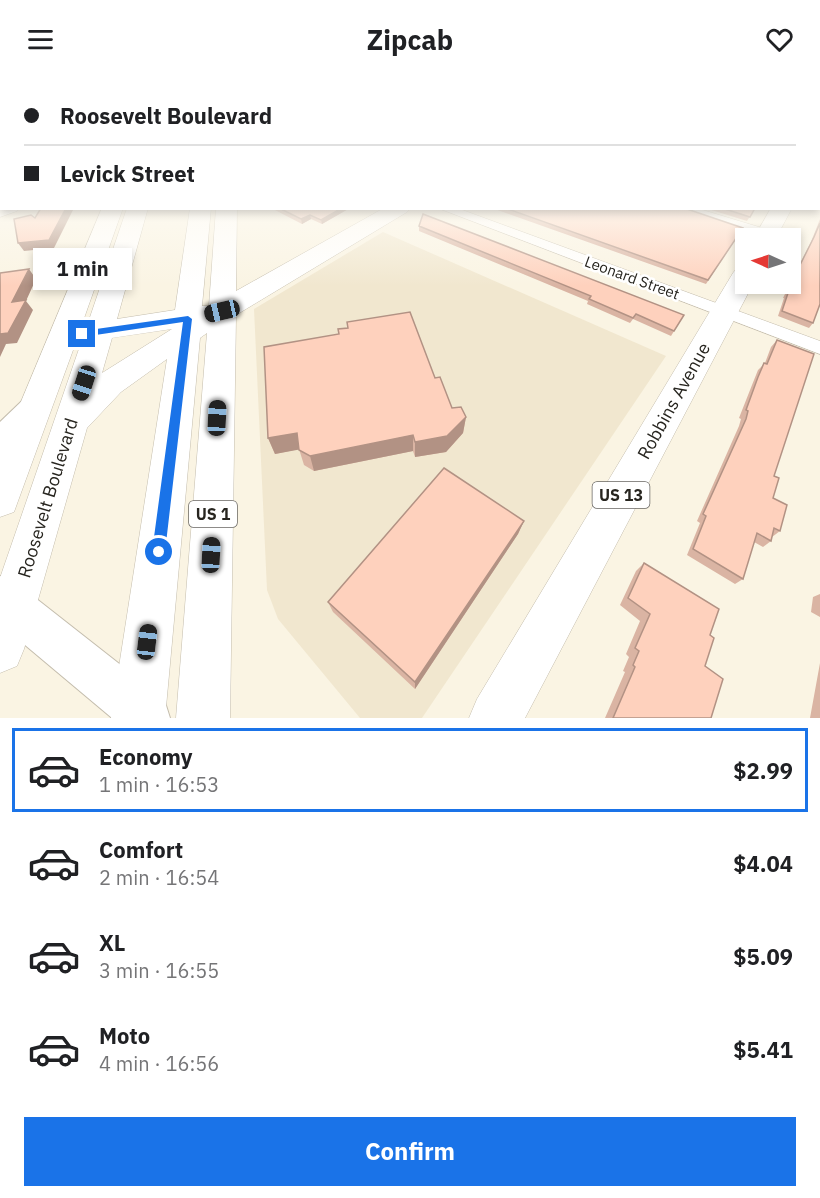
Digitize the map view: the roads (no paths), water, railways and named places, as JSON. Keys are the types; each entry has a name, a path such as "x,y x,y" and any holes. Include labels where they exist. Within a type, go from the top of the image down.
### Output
{"highway":[{"path":"0,499 106,226"},
{"name":"Roosevelt Boulevard","path":"4,618 71,423 132,226"},
{"name":"US 1","path":"201,226 198,322 203,718"},
{"name":"US 1","path":"142,715 198,322 222,226"},
{"path":"71,423 128,371 198,322 368,226"},
{"name":"Robbins Avenue","path":"496,718 735,292"},
{"path":"63,336 198,322"}],"main road":[{"path":"0,440 21,424 37,403"},
{"path":"4,618 142,715"}],"street":[{"name":"Leonard Street","path":"492,226 820,348"}]}
